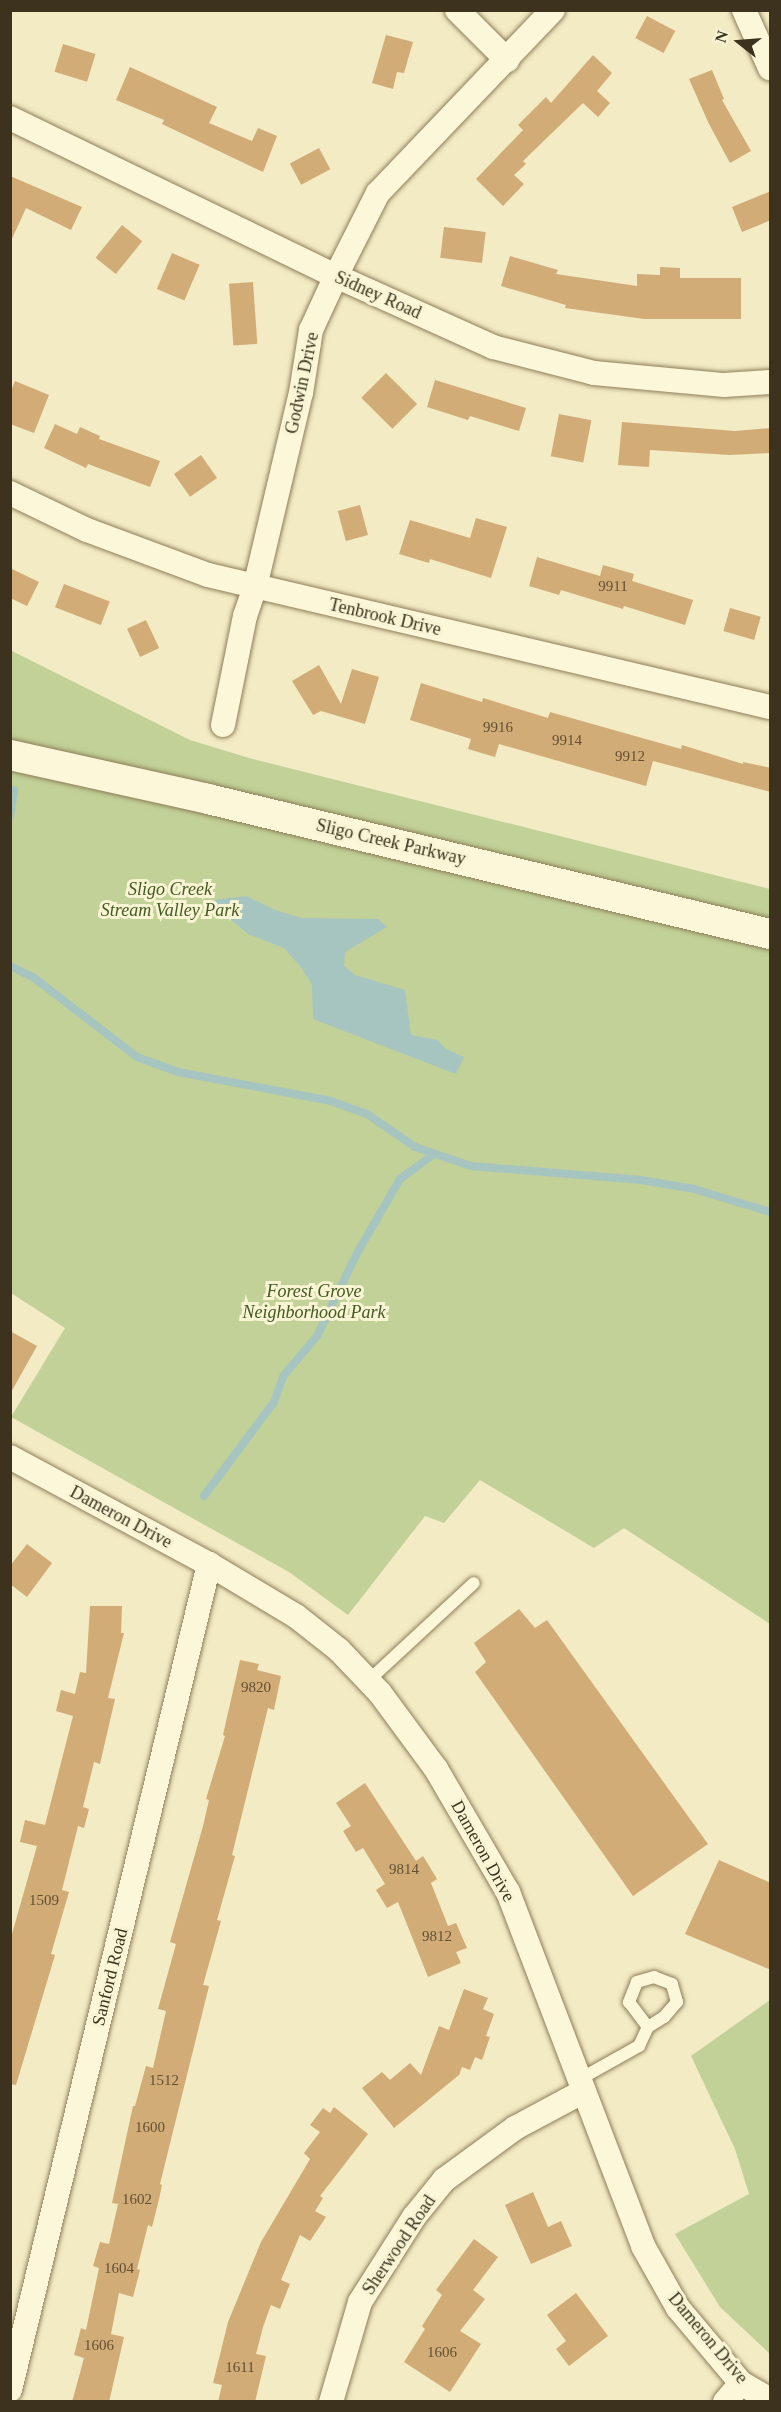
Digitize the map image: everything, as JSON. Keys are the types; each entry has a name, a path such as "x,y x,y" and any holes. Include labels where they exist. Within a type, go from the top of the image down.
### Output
{"street":[{"path":"457,10 507,60"},
{"name":"Godwin Drive","path":"224,725 245,616 255,587 302,393 311,330 378,193 553,10"},
{"path":"744,10 771,68"},
{"name":"Sidney Road","path":"10,118 336,276 493,347 594,373 724,384 771,382"},
{"name":"Tenbrook Drive","path":"10,493 87,530 208,575 771,707"},
{"name":"Sligo Creek Parkway","path":"10,755 254,810 771,934"},
{"name":"Dameron Drive","path":"14,1466 209,1564 296,1616 339,1650 369,1681 436,1769 508,1892 643,2246 678,2308 741,2383 771,2400"},
{"name":"Sanford Road","path":"10,2390 209,1564"},
{"name":"Sherwood Road","path":"331,2402 360,2302 414,2217 453,2174 515,2128 582,2085"},
{"path":"725,2402 741,2383"}],"lane":[{"path":"369,1681 474,1583"},
{"path":"582,2085 639,2046 648,2027"}],"green space":[{"path":"10,650 190,740 249,758 770,889 770,1624 624,1528 594,1548 480,1480 444,1523 425,1516 348,1615 289,1572 11,1417 65,1328 11,1293"},
{"path":"770,2000 770,2354 720,2307 675,2234 749,2194 735,2149 691,2056"}],"water":[{"path":"246,896 275,910 301,918 378,919 387,927 345,952 344,966 355,975 405,990 411,1035 437,1040 446,1049 464,1057 456,1074 313,1019 312,985 301,967 284,948 248,934 213,900"}],"building":[{"path":"647,16 675,31 664,53 635,38"},
{"path":"386,35 413,42 404,73 397,72 393,89 372,83"},
{"path":"63,44 96,54 87,82 55,72"},
{"path":"593,55 612,73 597,91 610,103 598,117 583,103 523,161 526,164 514,175 524,184 503,206 476,179 523,130 518,125 546,97 551,103"},
{"path":"130,67 217,107 209,123 252,141 258,128 277,136 263,172 162,124 164,120 116,100"},
{"path":"712,70 724,99 722,100 751,151 730,163 689,79"},
{"path":"319,148 330,169 301,185 290,163"},
{"path":"10,176 82,207 71,230 26,208 10,243"},
{"path":"771,191 771,220 742,232 732,207"},
{"path":"122,225 142,241 116,274 96,258"},
{"path":"444,227 486,232 482,263 440,258"},
{"path":"172,253 200,265 184,301 157,289"},
{"path":"510,256 558,270 556,274 637,286 637,274 660,275 660,267 680,268 680,278 741,278 741,319 644,319 565,308 566,305 501,286"},
{"path":"253,282 257,344 233,346 229,284"},
{"path":"386,373 417,404 392,429 361,398"},
{"path":"435,380 526,408 519,431 470,416 468,420 427,407"},
{"path":"15,381 49,395 34,433 10,424 10,393"},
{"path":"559,414 591,420 583,463 551,456"},
{"path":"622,422 735,431 771,428 771,453 730,455 650,450 649,467 618,465"},
{"path":"55,424 77,434 80,427 100,436 99,439 160,461 150,487 88,464 86,468 44,448"},
{"path":"201,455 217,478 190,497 174,474"},
{"path":"360,505 368,535 346,541 338,511"},
{"path":"476,518 507,527 491,578 430,559 429,563 399,554 410,520 470,538"},
{"path":"537,557 600,576 603,565 634,574 632,581 693,600 685,625 561,590 559,595 529,586"},
{"path":"10,568 39,582 27,606 10,598"},
{"path":"64,584 110,602 101,625 55,607"},
{"path":"730,608 761,617 754,640 723,631"},
{"path":"146,620 159,648 140,657 127,629"},
{"path":"319,665 341,704 352,669 379,677 365,724 321,711 313,715 292,681"},
{"path":"421,683 482,702 483,698 548,718 550,712 681,749 682,745 743,764 743,762 771,768 771,792 653,761 646,786 499,744 495,757 468,749 471,739 410,720"},
{"path":"10,1331 37,1346 10,1394"},
{"path":"27,1544 52,1563 27,1597 10,1584 10,1566"},
{"path":"90,1606 122,1606 121,1633 124,1633 108,1698 115,1699 100,1764 94,1762 83,1807 89,1809 84,1828 78,1826 62,1890 69,1892 51,1954 55,1955 16,2085 10,2084 10,1941 37,1846 20,1842 25,1820 45,1825 73,1716 56,1711 61,1690 75,1694 80,1672 86,1673"},
{"path":"519,1609 535,1628 547,1620 708,1844 633,1896 475,1672 486,1662 474,1643"},
{"path":"240,1660 259,1664 257,1670 281,1676 274,1710 268,1708 232,1855 235,1856 217,1920 221,1921 203,1985 209,1986 160,2184 162,2185 152,2227 148,2225 133,2297 119,2293 111,2334 124,2337 109,2402 72,2402 84,2358 74,2355 81,2328 86,2330 99,2268 93,2266 100,2242 109,2244 118,2204 112,2203 133,2106 135,2106 146,2066 153,2068 166,2011 158,2009 176,1944 170,1942 203,1826 209,1800 206,1799 225,1736 223,1735"},
{"path":"365,1783 416,1861 423,1856 437,1879 431,1883 448,1926 456,1923 467,1948 456,1952 461,1963 428,1977 398,1902 387,1908 376,1890 385,1884 363,1848 356,1852 343,1831 351,1826 336,1803"},
{"path":"719,1860 771,1883 771,1970 685,1934"},
{"path":"464,1989 488,1998 483,2009 494,2014 486,2036 490,2037 482,2060 475,2057 470,2070 462,2067 459,2075 394,2128 362,2088 382,2072 390,2080 410,2063 421,2075 439,2026 449,2030"},
{"path":"334,2107 368,2134 320,2196 323,2198 315,2211 326,2217 310,2241 300,2235 281,2280 290,2284 280,2309 271,2305 263,2327 256,2354 266,2356 255,2402 218,2402 222,2385 213,2383 228,2322 261,2242 310,2159 304,2153 320,2132 310,2125 323,2108 330,2113"},
{"path":"533,2192 548,2227 561,2221 572,2246 531,2264 505,2205"},
{"path":"474,2239 498,2257 473,2290 485,2299 460,2331 481,2344 450,2392 404,2362 425,2329 422,2326 442,2295 436,2290"},
{"path":"576,2293 608,2336 569,2366 556,2349 566,2341 547,2315"}],"waterway":[{"path":"10,816 14,790"},
{"path":"10,966 33,977 137,1057 178,1072 331,1101 367,1114 415,1147 471,1166 641,1180 694,1189 770,1212"},
{"path":"204,1496 274,1402 284,1375 317,1336 356,1255 400,1179 434,1154"}],"park label":[{"name":"Sligo Creek Stream Valley Park","path":"170,900"},
{"name":"Forest Grove Neighborhood Park","path":"314,1302"}]}
